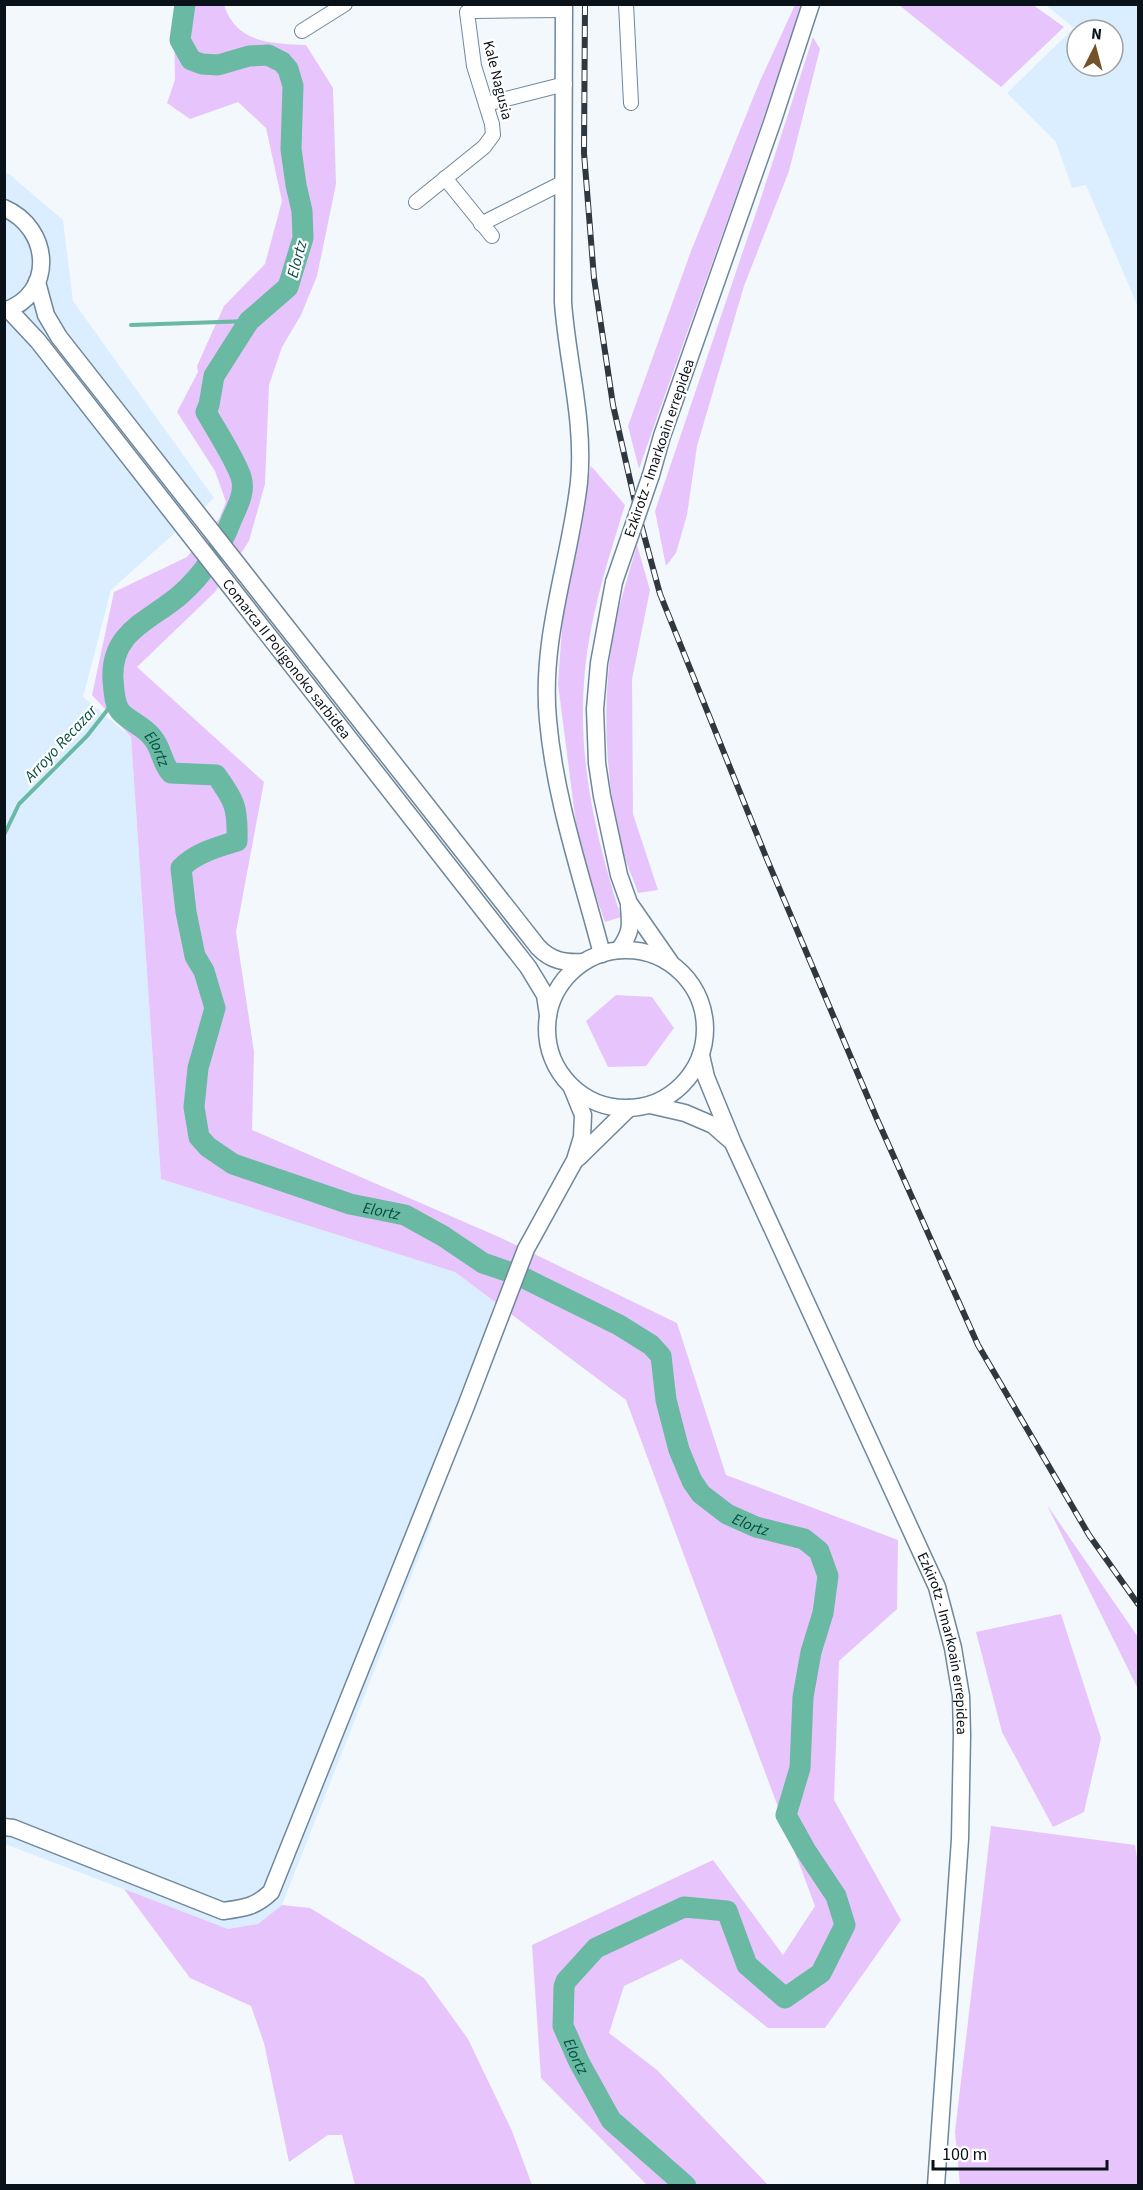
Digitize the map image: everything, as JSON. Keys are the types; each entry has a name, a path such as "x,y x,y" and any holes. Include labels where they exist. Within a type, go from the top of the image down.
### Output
{"street":[{"path":"302,31 345,4"},
{"path":"626,4 631,103"},
{"name":"Ezkirotz - Imarkoain errepidea","path":"619,950 631,928 629,903 609,836 597,763 595,710 598,663 614,582 651,476 662,436 781,98 811,4"},
{"path":"474,8 564,7 563,302 565,333 580,437 579,482 550,633 547,675 548,720 573,853 602,954"},
{"name":"Kale Nagusia","path":"445,178 484,147 494,135 474,66 467,12 474,8"},
{"path":"486,104 565,84"},
{"path":"416,202 445,178 492,236"},
{"path":"481,224 564,182"},
{"path":"4,208 22,217 33,230 40,247 42,264 37,282 30,293 21,303 7,310"},
{"name":"Comarca II Poligonoko sarbidea","path":"37,282 46,315 59,337 538,948 545,954 566,963 583,962"},
{"name":"Comarca II Poligonoko sarbidea","path":"7,310 38,341 528,967 545,995 548,1015"},
{"name":"Ezkirotz - Imarkoain errepidea","path":"629,903 672,965"},
{"path":"4,1827 13,1828 223,1911 246,1908 258,1903 271,1892 466,1406 526,1249 575,1160 582,1137 583,1115 572,1088 559,1072 551,1054 547,1035 548,1015 555,994 567,976 583,962 602,954 619,950 638,951 656,956 672,965 690,983 701,1005 705,1030 701,1055 689,1077 672,1094 650,1105 628,1108 608,1106 589,1099 572,1088"},
{"name":"Ezkirotz - Imarkoain errepidea","path":"701,1055 706,1077 733,1143 937,1587 953,1648 961,1696 960,1839 936,2186"},
{"name":"Ezkirotz - Imarkoain errepidea","path":"650,1105 685,1113 712,1125 733,1143"},
{"path":"575,1160 628,1108"}],"shaded area":[{"path":"177,5 224,5 230,18 246,34 268,42 306,45 333,88 336,184 317,276 301,315 282,347 269,385 265,484 249,541 215,592 137,667 264,782 236,932 254,1052 252,1130 499,1237 677,1323 726,1475 898,1540 897,1609 839,1661 834,1800 901,1920 825,2028 768,2028 681,1959 624,1986 609,2033 657,2070 768,2185 647,2185 541,2078 532,1945 713,1860 783,1955 815,1906 626,1400 455,1272 161,1179 131,737 92,695 114,592 187,557 219,519 226,502 215,471 177,412 198,372 197,366 224,306 265,264 282,201 266,128 238,102 190,119 167,103 175,80 174,21"},
{"path":"795,5 801,5 781,67 639,469 628,426 691,251 760,81"},
{"path":"899,5 1033,5 1064,27 1001,87"},
{"path":"1046,5 1138,5 1138,307 1086,185 1072,188 1056,142 1007,93 1065,37 1065,78 1125,78 1125,18 1065,18 1065,21"},
{"path":"813,37 820,49 789,171 744,286 697,446 687,515 676,553 666,566 655,511"},
{"path":"4,173 9,174 63,220 73,301 214,498 111,590 83,697 131,737 161,1179 455,1272 495,1302 428,1534 282,1905 258,1924 228,1929 5,1844"},
{"path":"591,466 625,505 594,615 584,683 584,743 591,802 604,860 621,917 605,922 579,847 558,684 564,600"},
{"path":"637,545 650,590 632,679 633,814 658,890 638,893 623,852 615,818 606,733 611,648 618,610"},
{"path":"616,995 652,997 674,1028 646,1066 608,1067 586,1021"},
{"path":"1047,1505 1138,1637 1138,1689"},
{"path":"1061,1614 1101,1738 1084,1812 1053,1827 1002,1732 976,1632"},
{"path":"991,1826 1135,1845 1138,1864 1138,2185 960,2185 955,2132"},
{"path":"124,1889 228,1929 258,1924 282,1905 310,1908 424,1978 468,2039 512,2131 532,2185 355,2185 342,2135 328,2135 289,2162 264,2043 251,2006 190,1978"}],"waterway":[{"name":"Elortz","path":"185,4 180,40 191,60 202,64 218,65 249,56 268,55 282,62 288,69 293,86 291,149 302,211 303,238 288,287 249,321 214,376 206,412 234,462 242,483 240,499 227,531 210,561 196,579 180,595 145,620 125,638 114,663 114,692 120,711 152,737 171,773 216,775 236,812 237,841 200,854 181,868 186,912 195,956 204,971 215,1008 198,1068 194,1107 199,1137 208,1147 233,1164 350,1204 405,1215 443,1236 483,1263 518,1275 619,1325 651,1345 661,1356 666,1400 679,1450 692,1481 701,1494 727,1514 756,1527 804,1539 819,1551 828,1576 823,1613 811,1652 803,1697 800,1768 786,1815 806,1851 836,1896 845,1925 821,1973 785,1998 747,1965 727,1911 684,1907 596,1948 566,1981 564,1987 563,2026 579,2062 611,2120 686,2186"},
{"path":"131,325 249,321"},
{"name":"Arroyo Recazar","path":"4,835 19,804 87,736 116,699"}],"railway":[{"path":"585,4 584,153 594,278 613,405 635,502 660,594 766,857 877,1119 978,1345 1089,1535 1138,1604"}]}
